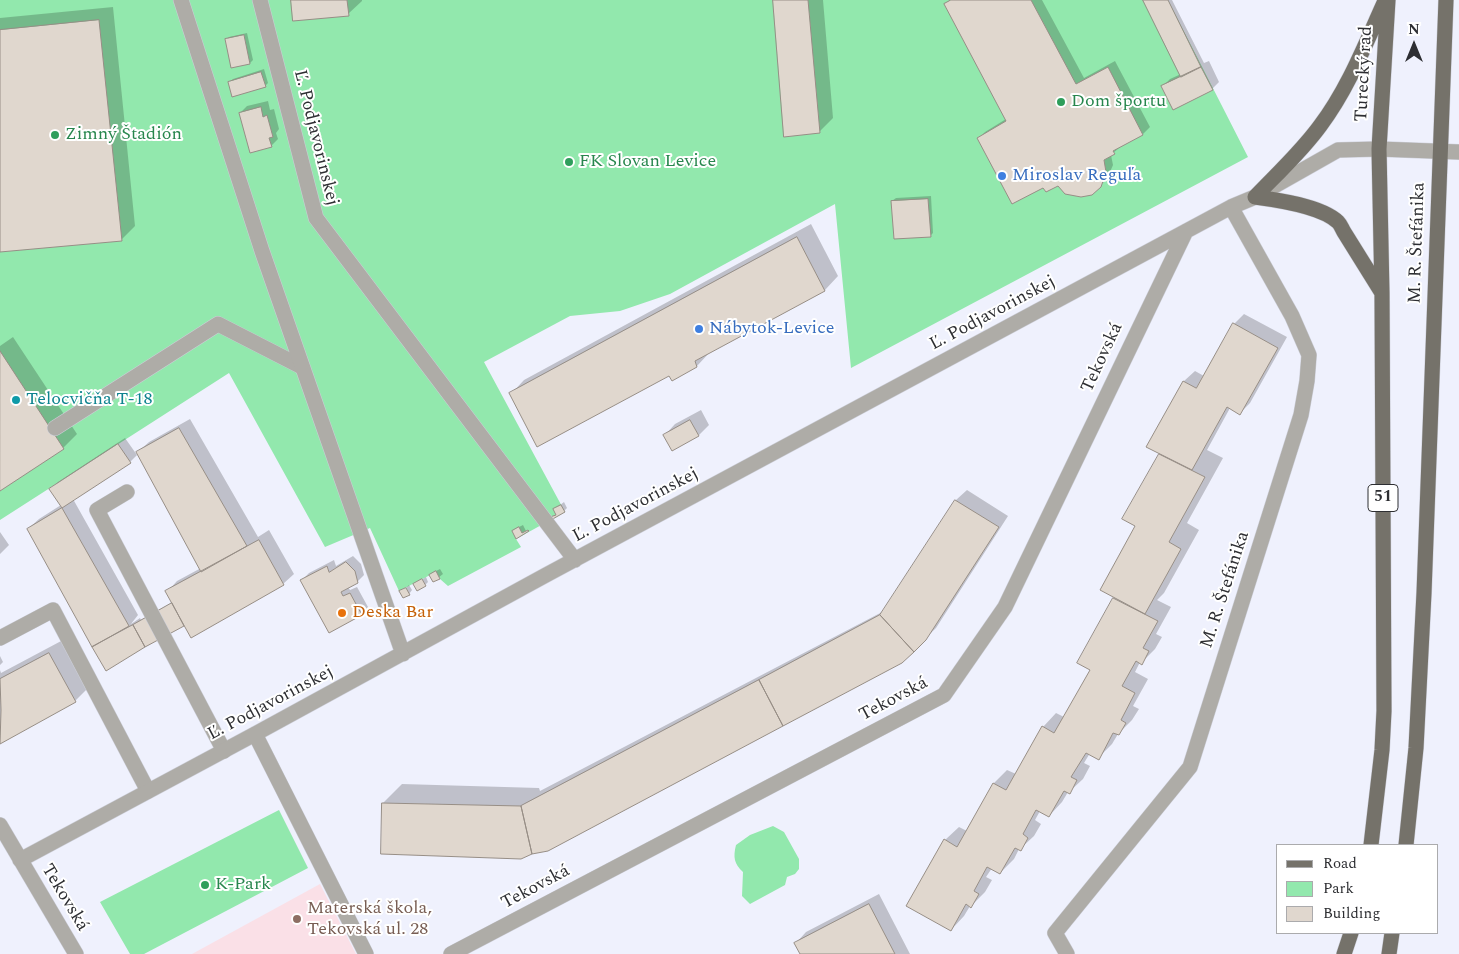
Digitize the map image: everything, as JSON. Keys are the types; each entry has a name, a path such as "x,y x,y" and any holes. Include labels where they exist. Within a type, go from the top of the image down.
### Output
{"main road":[{"name":"Turecký rad","path":"1379,149 1387,0"},
{"path":"1255,198 1322,124 1344,88 1387,0"},
{"path":"1440,152 1446,0"},
{"name":"M. R. Štefánika","path":"1372,844 1384,711 1382,293 1379,149"},
{"name":"M. R. Štefánika","path":"1406,844 1416,748 1421,656 1440,152"},
{"path":"1255,198 1305,206 1340,223 1382,293"},
{"path":"1344,954 1351,934"},
{"path":"1389,954 1392,934"}],"street":[{"path":"181,0 302,367 403,654"},
{"name":"Ľ. Podjavorinskej","path":"260,0 316,218 575,560"},
{"name":"Ľ. Podjavorinskej","path":"20,860 1230,207 1255,198 1338,150 1379,149 1459,152"},
{"name":"M. R. Štefánika","path":"1068,954 1055,933 1190,767 1301,415 1307,381 1308,355 1292,316 1230,207"},
{"name":"Tekovská","path":"451,954 944,695 1005,607 1138,327 1186,231"},
{"path":"55,428 218,324 302,367"},
{"path":"127,492 97,510 224,751"},
{"path":"0,638 53,610 148,791"},
{"path":"255,734 366,954"},
{"path":"0,825 20,860"},
{"name":"Tekovská","path":"20,860 76,954"}],"shaded area":[{"name":"Materská škola, Tekovská ul. 28","path":"320,884 356,954 192,954"}],"green space":[{"path":"0,0 1168,0 1248,157 851,368 835,204 670,294 620,311 570,316 484,362 565,512 516,539 521,547 448,586 440,579 436,572 399,591 370,528 325,547 229,373 0,520"},
{"name":"K-Park","path":"279,810 308,868 144,954 130,954 100,902"},
{"path":"773,826 784,832 799,859 799,869 795,874 787,877 785,885 750,904 742,896 743,872 735,860 736,845 750,835"}],"building":[{"path":"291,0 347,0 349,16 293,21"},
{"path":"773,0 808,0 820,133 784,137"},
{"name":"Dom športu","path":"951,0 1031,0 1076,84 1108,67 1143,135 1113,151 1115,154 1104,160 1106,172 1101,187 1092,195 1081,197 1065,194 1058,186 1046,192 1043,188 1012,204 977,138 1006,121 944,4"},
{"path":"1143,0 1168,0 1201,67 1181,77"},
{"name":"Zimný Štadión","path":"99,20 122,241 0,252 0,30"},
{"path":"244,35 250,64 231,68 225,39"},
{"path":"1201,67 1213,90 1173,110 1161,86"},
{"path":"261,72 266,87 232,97 228,82"},
{"path":"261,107 263,117 267,115 273,137 269,138 272,147 250,153 239,113"},
{"path":"928,199 931,237 894,239 891,201"},
{"path":"797,237 825,291 695,361 697,367 672,381 669,376 537,447 509,393"},
{"path":"1233,323 1278,348 1240,415 1227,407 1192,470 1146,447 1183,381 1196,388"},
{"name":"Telocvičňa T-18","path":"0,351 64,449 0,491"},
{"path":"690,420 699,436 672,451 663,435"},
{"path":"179,428 247,546 201,572 136,452"},
{"path":"118,444 131,463 62,508 49,489"},
{"path":"1159,454 1205,477 1169,542 1181,549 1145,614 1100,590 1135,526 1122,519"},
{"path":"955,500 999,527 926,640 914,652 880,615"},
{"path":"561,505 565,512 551,520 550,517 556,515 553,509"},
{"path":"62,508 129,626 92,647 27,529"},
{"path":"519,527 522,533 529,531 516,539 512,531"},
{"path":"259,540 284,585 191,638 165,591"},
{"path":"346,562 355,571 358,583 341,592 343,596 350,593 362,615 329,633 300,580 327,566 329,572"},
{"path":"436,571 440,579 433,582 429,575"},
{"path":"422,579 426,586 417,591 413,584"},
{"path":"406,588 410,595 403,598 399,591"},
{"path":"1113,598 1158,621 1143,648 1149,651 1142,665 1136,661 1122,686 1135,693 1121,720 1126,723 1119,735 1113,733 1099,760 1086,753 1071,777 1077,780 1070,794 1064,791 1049,817 1036,810 1023,834 1028,838 1021,851 1015,848 1000,874 987,867 974,891 979,894 971,908 966,904 951,931 906,906 944,839 957,847 993,783 1006,790 1042,726 1054,733 1090,670 1077,663"},
{"path":"172,603 184,626 145,647 133,625"},
{"path":"880,615 914,652 902,663 783,726 759,680"},
{"path":"133,625 145,647 106,671 92,647"},
{"path":"49,653 76,702 0,744 0,679"},
{"path":"759,680 783,726 548,851 532,854 521,806"},
{"path":"382,803 521,806 532,854 521,859 381,854"},
{"path":"869,904 895,954 800,954 794,943"}],"place":[{"name":"Dom športu","path":"1061,102"},
{"name":"Zimný Štadión","path":"55,135"},
{"name":"FK Slovan Levice","path":"569,162"},
{"name":"Miroslav Reguľa","path":"1002,176"},
{"name":"Nábytok-Levice","path":"699,329"},
{"name":"Telocvičňa T-18","path":"16,400"},
{"name":"Deska Bar","path":"342,613"},
{"name":"K-Park","path":"205,885"},
{"name":"Materská škola, Tekovská ul. 28","path":"297,919"}]}
